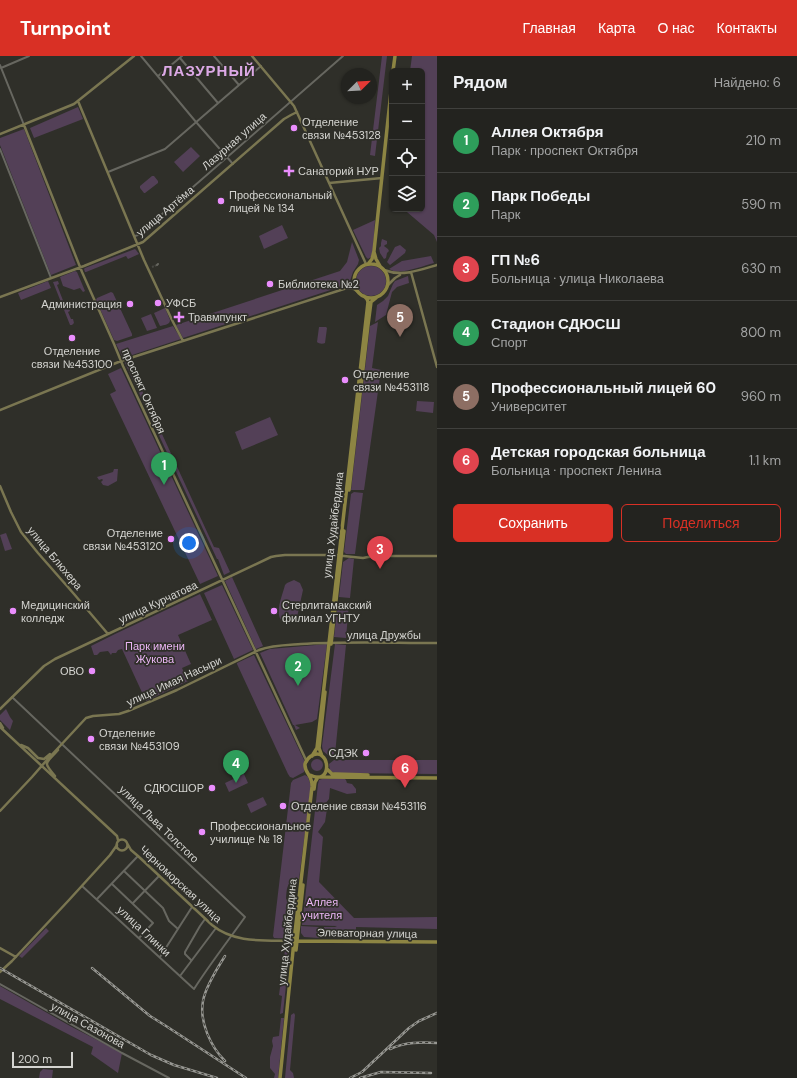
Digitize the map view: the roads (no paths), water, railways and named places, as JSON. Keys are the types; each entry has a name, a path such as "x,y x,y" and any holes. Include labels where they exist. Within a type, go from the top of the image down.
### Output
{"main road":[{"path":"0,134 78,101 134,56"},
{"path":"252,56 291,102 297,112 367,264"},
{"path":"393,68 395,56"},
{"path":"78,101 148,268 183,341"},
{"path":"0,410 121,361 351,286 359,269 372,259 374,251 390,104"},
{"name":"улица Артёма","path":"0,297 138,244 148,238 284,119 297,112"},
{"name":"проспект Октября","path":"24,125 80,267 121,361 302,749 306,761"},
{"path":"329,184 382,178"},
{"path":"374,251 376,259 388,278 387,286"},
{"path":"367,264 373,264 393,274 402,274 437,265"},
{"path":"411,272 437,367"},
{"path":"347,288 354,289 368,298 376,298 383,293 387,286 395,278 402,274"},
{"path":"354,280 358,292"},
{"name":"улица Худайбердина","path":"322,756 319,748 368,302 364,296"},
{"name":"улица Худайбердина","path":"340,555 371,303 376,298"},
{"name":"улица Блюхера","path":"0,486 21,532 38,554 108,634"},
{"name":"улица Курчатова","path":"0,709 49,662 276,556 340,555 363,558 386,556 437,556"},
{"name":"улица Худайбердина","path":"312,756 316,748 330,643"},
{"name":"улица Дружбы","path":"330,643 437,643"},
{"name":"улица Имая Насыри","path":"0,811 87,718 119,714 128,711 177,690 268,647 330,643"},
{"path":"0,723 6,732"},
{"path":"0,726 117,836 124,839 127,843 127,847 125,849"},
{"path":"20,745 28,748 41,759 46,758 61,745"},
{"path":"59,782 48,769 47,765 48,760 61,745"},
{"path":"302,749 312,756"},
{"path":"319,755 322,756 327,762 327,769 315,782 313,787 305,764 306,761 312,756 319,755"},
{"path":"327,769 332,774 437,777"},
{"path":"310,776 437,777"},
{"name":"улица Худайбердина","path":"281,1078 313,787"},
{"path":"0,972 16,957 114,850 118,840 117,836"},
{"path":"118,840 124,839"},
{"name":"Черноморская улица","path":"127,843 131,850 205,919 222,932 238,938 254,940 296,941"},
{"path":"116,845 119,849"},
{"path":"114,850 131,850"},
{"name":"Элеваторная улица","path":"296,941 437,942"},
{"path":"0,948 16,957"}],"street":[{"path":"0,66 29,56"},
{"path":"141,56 233,164"},
{"path":"214,56 239,86"},
{"name":"Лазурная улица","path":"135,236 227,158 343,56"},
{"path":"158,76 181,57 218,103"},
{"name":"проспект Октября","path":"0,66 24,125"},
{"path":"108,172 165,149 261,66"},
{"path":"0,149 51,278"},
{"path":"148,268 152,267"},
{"name":"улица Льва Толстого","path":"12,697 244,917 232,936"},
{"path":"97,899 138,856"},
{"path":"124,871 163,908 168,921 178,929"},
{"path":"133,903 159,876"},
{"path":"112,884 153,923 139,938"},
{"name":"улица Глинки","path":"82,886 194,989 232,936"},
{"path":"160,957 192,907"},
{"path":"191,960 185,952 205,919"},
{"path":"180,976 216,928"},
{"name":"улица Сазонова","path":"0,984 122,1053 170,1078"}],"tunnel":[{"path":"152,267 157,265"}],"railway":[{"path":"225,956 206,990 202,1009 207,1034 215,1049 225,1061"},
{"path":"0,968 151,1055 174,1065 217,1078"},
{"path":"92,968 150,1016 246,1078"},
{"path":"350,1078 362,1072 409,1028 419,1021 437,1013"},
{"path":"390,1049 413,1043 437,1043"},
{"path":"360,1078 381,1072 431,1073"}],"place":[{"name":"Отделение связи №453128","path":"294,128"},
{"name":"Санаторий НУР","path":"289,171"},
{"name":"Профессиональный лицей № 134","path":"221,201"},
{"name":"Библиотека №2","path":"270,284"},
{"name":"УФСБ","path":"158,303"},
{"name":"Администрация","path":"130,304"},
{"name":"Травмпункт","path":"179,317"},
{"name":"Профессиональный лицей 60","path":"400,337"},
{"name":"Отделение связи №453100","path":"72,338"},
{"name":"Отделение связи №453118","path":"345,380"},
{"name":"Аллея Октября","path":"164,485"},
{"name":"Отделение связи №453120","path":"171,539"},
{"name":"ГП №6","path":"380,569"},
{"name":"Медицинский колледж","path":"13,611"},
{"name":"Стерлитамакский филиал УГНТУ","path":"274,611"},
{"name":"ОВО","path":"92,671"},
{"name":"Парк Победы","path":"298,686"},
{"name":"Отделение связи №453109","path":"91,739"},
{"name":"СДЭК","path":"366,753"},
{"name":"Стадион СДЮСШ","path":"236,783"},
{"name":"СДЮСШОР","path":"212,788"},
{"name":"Детская городская больница","path":"405,788"},
{"name":"Отделение связи №453116","path":"283,806"},
{"name":"Профессиональное училище № 18","path":"202,832"}],"district":[{"name":"ЛАЗУРНЫЙ","path":"209,71"}],"park label":[{"name":"Парк имени Жукова","path":"155,652"},
{"name":"Аллея учителя","path":"322,908"}]}
